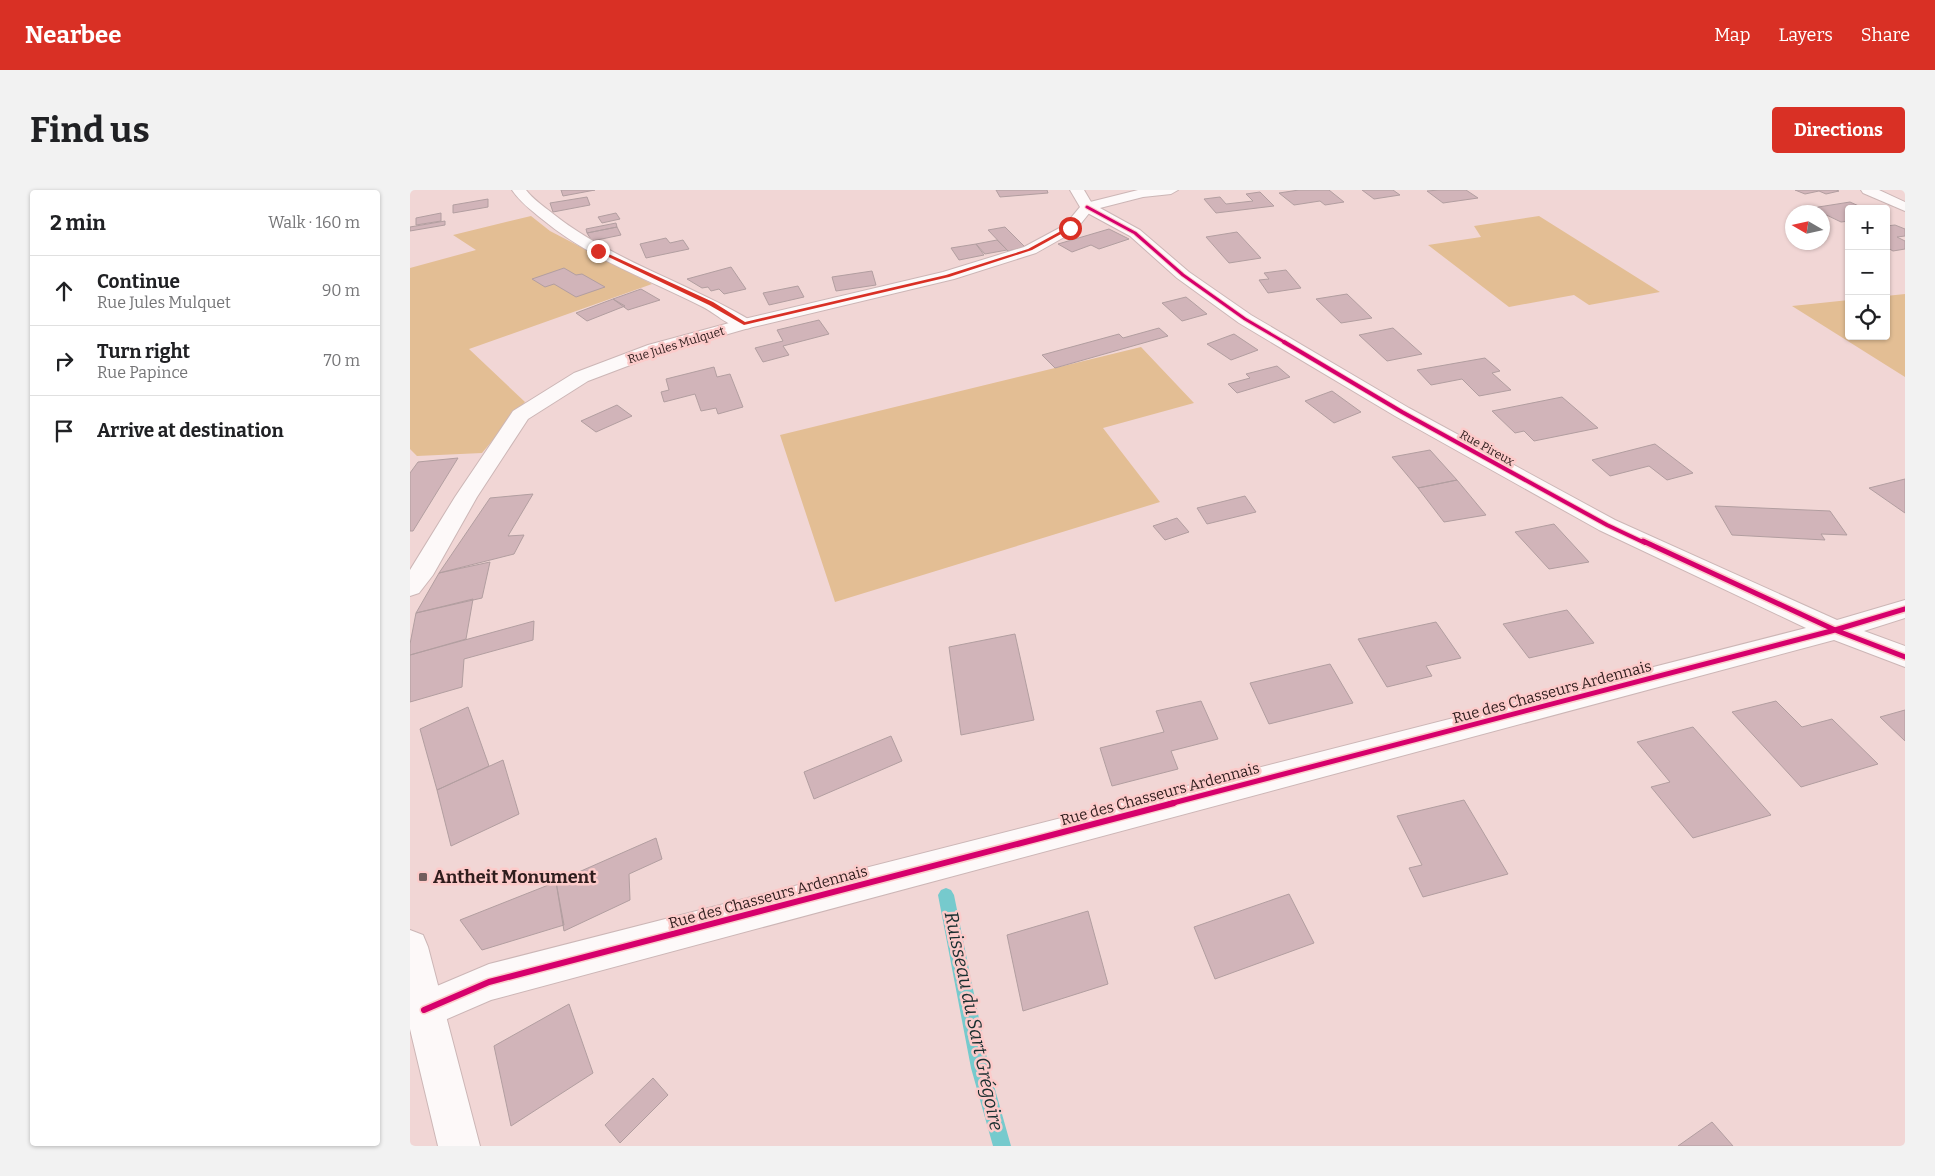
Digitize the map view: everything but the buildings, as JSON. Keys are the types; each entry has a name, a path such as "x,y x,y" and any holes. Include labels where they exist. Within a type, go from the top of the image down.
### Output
{"street":[{"path":"519,190 525,198 557,224 598,251 711,304 744,324"},
{"path":"1082,198 1171,190"},
{"path":"1868,190 1905,207"},
{"name":"Rue Jules Mulquet","path":"410,586 424,569 466,497 520,415 581,377 656,349 744,324 948,276 1030,250 1070,228 1082,198"},
{"name":"Rue Pireux","path":"1082,198 1135,233 1182,275 1245,319 1402,412 1607,525 1835,630 1905,657"},
{"name":"Rue des Chasseurs Ardennais","path":"424,1010 489,982 1835,630 1905,609"},
{"path":"410,947 459,1146"}],"shaded area":[{"path":"531,216 550,231 652,284 469,349 525,402 482,453 417,456 410,449 410,268 476,250 453,235"},
{"path":"1539,216 1660,292 1589,305 1574,295 1509,307 1428,245 1481,237 1474,226"},
{"path":"1905,294 1905,377 1846,340 1890,340 1890,296"},
{"path":"1845,300 1845,339 1792,306"},
{"path":"1141,347 1194,403 1103,428 1160,502 835,602 780,435"}],"waterway":[{"name":"Ruisseau du Sart Grégoire","path":"946,895 980,1068 1002,1146"}],"cycle path":[{"path":"1087,207 1135,233 1183,275 1245,319 1402,412 1607,525 1835,630 1905,657"},
{"path":"424,1010 489,982 1835,630 1905,609"}],"place":[{"name":"Antheit Monument","path":"423,877"}],"route":[{"path":"598,251 711,304 744,324 948,276 1030,250 1070,228"}]}
